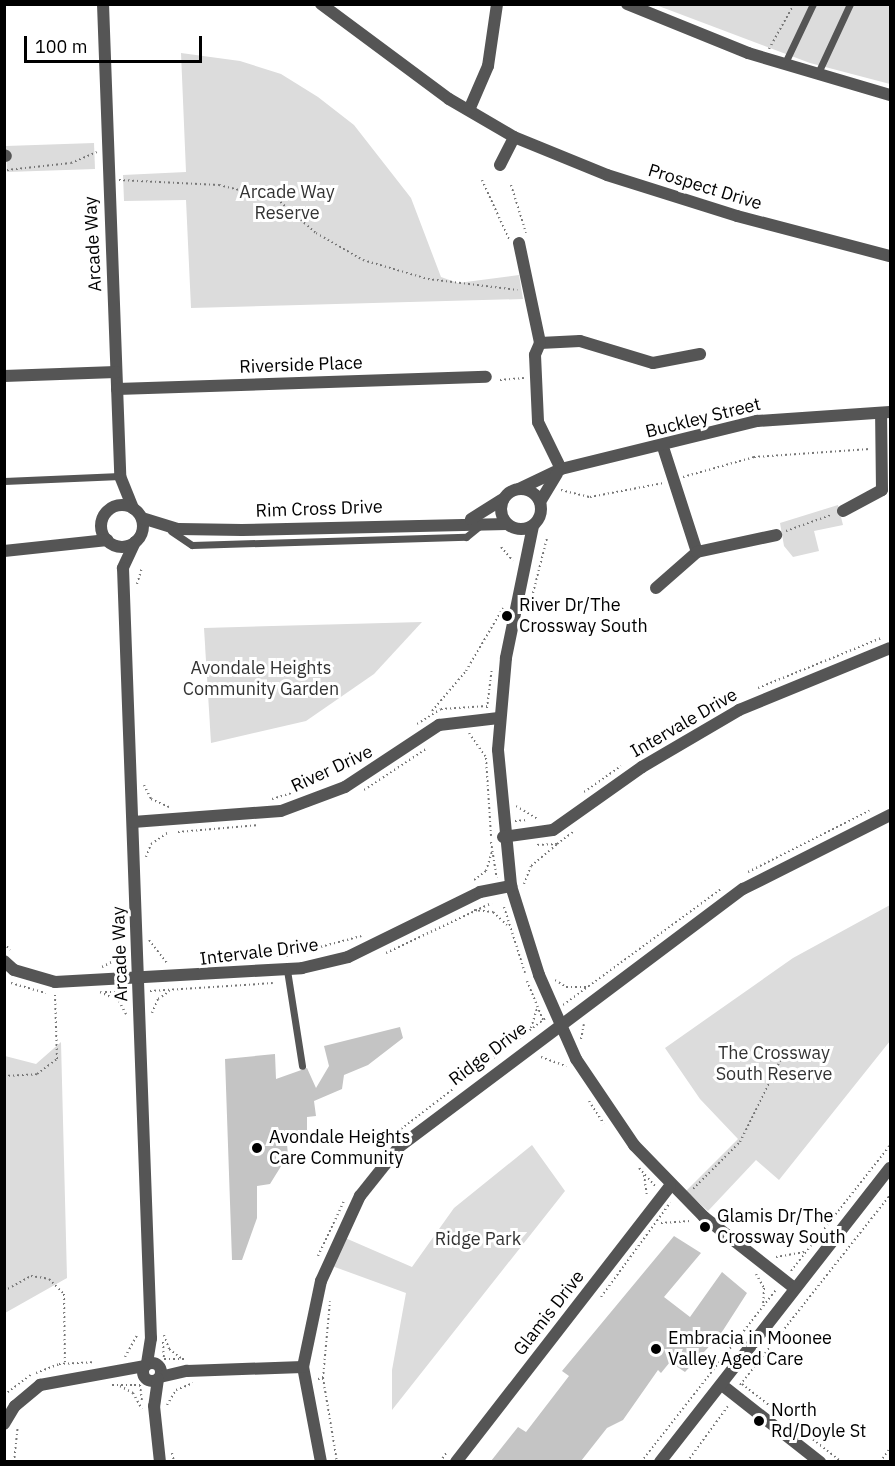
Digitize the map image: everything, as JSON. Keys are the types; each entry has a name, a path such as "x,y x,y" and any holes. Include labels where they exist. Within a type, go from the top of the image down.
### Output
{"street":[{"name":"Arcade Way","path":"103,4 120,479 133,508 142,518 137,540 123,568"},
{"name":"Prospect Drive","path":"321,4 469,110 514,137 607,175 737,216 891,256"},
{"path":"469,110 488,66 496,4"},
{"path":"627,4 784,65 891,95"},
{"path":"500,165 514,137"},
{"path":"519,243 526,291 540,343 535,354 538,422 561,469 547,485 540,502 541,515 533,526 491,714 508,884 556,1018 603,1102 670,1186 789,1279"},
{"path":"540,343 580,341 653,363 700,354"},
{"path":"4,375 116,372"},
{"name":"Riverside Place","path":"117,389 486,377"},
{"path":"843,511 876,497 887,483 881,448 886,412"},
{"name":"Buckley Street","path":"519,489 561,469 663,447 757,421 886,412"},
{"path":"663,447 697,552"},
{"name":"Arcade Way","path":"120,479 106,514 110,542 123,568 139,822 139,980 151,1373 160,1461"},
{"path":"527,559 510,526 502,500 519,489 532,492 540,502"},
{"name":"Rim Cross Drive","path":"461,522 492,511 502,500"},
{"path":"82,541 106,514 133,508"},
{"name":"Rim Cross Drive","path":"142,518 175,530"},
{"name":"Rim Cross Drive","path":"110,542 137,540 175,530 461,522 510,526"},
{"path":"510,526 533,526"},
{"path":"656,588 697,552 777,535"},
{"path":"4,551 60,549 82,541 110,542"},
{"name":"Intervale Drive","path":"504,843 553,830 642,767 739,710 891,648"},
{"name":"River Drive","path":"139,822 255,815 310,803 385,765 439,725 491,714"},
{"name":"Ridge Drive","path":"321,1461 303,1367 321,1281 360,1196 412,1134 556,1018 743,889 891,815"},
{"name":"Intervale Drive","path":"9,957 14,970 55,982 139,980 287,970 348,957 480,892 508,884"},
{"path":"660,1461 722,1385 789,1279 891,1168"},
{"name":"Glamis Drive","path":"456,1461 670,1186"},
{"path":"4,1424 27,1394 66,1377 151,1373 185,1365 303,1367"},
{"path":"722,1385 820,1461"}],"lane":[{"path":"784,65 813,4"},
{"path":"817,75 850,4"},
{"path":"4,480 120,479"},
{"path":"175,530 192,545 466,537 482,523"},
{"path":"287,970 302,1066"}],"path":[{"path":"767,51 794,4"},
{"path":"7,170 71,163 97,152"},
{"path":"122,180 219,185 277,199 316,233 363,260 428,279 526,291"},
{"path":"482,180 507,238 519,243 526,236 527,224 511,185"},
{"path":"500,380 530,378"},
{"path":"547,485 590,497 672,480 754,457 881,448"},
{"path":"777,535 843,511"},
{"path":"531,599 546,538"},
{"path":"501,547 514,568"},
{"path":"137,586 142,567"},
{"path":"499,628 506,597"},
{"path":"414,727 430,713 466,671 503,608"},
{"path":"430,713 491,714 494,658"},
{"path":"460,731 477,739 486,758"},
{"path":"486,748 486,758 504,843 510,930 537,1007 529,1030"},
{"path":"143,773 144,797"},
{"path":"144,785 152,799 171,807"},
{"path":"265,801 302,790"},
{"path":"512,804 504,843 486,870 466,886 508,884 526,895"},
{"path":"153,808 182,807"},
{"path":"742,875 872,810"},
{"path":"139,822 147,869"},
{"path":"508,884 576,830"},
{"path":"146,857 151,844 171,832"},
{"path":"530,845 558,844"},
{"path":"508,884 521,874"},
{"path":"397,1133 529,1030 556,1018 587,987 724,887"},
{"path":"472,910 493,912 510,930"},
{"path":"149,928 150,957"},
{"path":"125,932 126,955"},
{"path":"283,956 368,934"},
{"path":"149,940 156,955 175,965 158,966"},
{"path":"4,943 9,957"},
{"path":"116,967 96,968 117,959 125,944"},
{"path":"555,987 551,976 566,987 587,987"},
{"path":"100,992 119,1001 128,1017 139,980"},
{"path":"139,980 152,1013 152,1025"},
{"path":"4,1076 36,1074 57,1059 55,982"},
{"path":"152,1013 158,999 172,990"},
{"path":"556,1018 559,996"},
{"path":"537,1007 556,1018"},
{"path":"583,1020 574,1027 582,1045 588,1018"},
{"path":"547,1047 532,1058 549,1057 570,1070 560,1054"},
{"path":"683,1198 740,1142 781,1059"},
{"path":"585,1094 611,1134"},
{"path":"640,1461 762,1308 789,1279 807,1250 891,1145"},
{"path":"637,1166 655,1187"},
{"path":"643,1173 646,1198"},
{"path":"686,1182 699,1196"},
{"path":"687,1461 736,1396 741,1383 891,1195"},
{"path":"316,1262 346,1198"},
{"path":"658,1224 676,1218 694,1222"},
{"path":"789,1279 774,1256 788,1258 807,1250"},
{"path":"754,1271 764,1288 762,1308"},
{"path":"4,1291 31,1276 48,1279 64,1294 66,1377"},
{"path":"323,1378 331,1298"},
{"path":"138,1321 139,1350"},
{"path":"163,1331 173,1354 185,1365 164,1359 163,1331"},
{"path":"108,1385 130,1353 138,1333"},
{"path":"185,1365 195,1358"},
{"path":"123,1361 131,1360"},
{"path":"4,1395 44,1369 65,1364 101,1362"},
{"path":"116,1373 151,1373"},
{"path":"116,1373 133,1393 154,1409 176,1390 194,1383"},
{"path":"741,1383 842,1461"},
{"path":"14,1461 19,1421"},
{"path":"880,1461 891,1448"}],"green space":[{"path":"656,5 890,5 890,84 810,63"},
{"name":"Arcade Way Reserve","path":"181,53 240,61 281,74 318,97 354,125 411,198 441,277 458,283 519,275 523,299 191,308 186,200 124,201 123,175 186,172"},
{"path":"94,143 95,169 7,172 6,146"},
{"path":"838,505 843,525 814,531 819,551 793,557 784,546 780,523"},
{"name":"Avondale Heights Community Garden","path":"422,622 374,674 306,721 211,743 204,628"},
{"name":"The Crossway South Reserve","path":"890,905 890,1041 779,1180 756,1160 708,1211 686,1191 738,1139 700,1099 665,1048 793,958"},
{"path":"61,1042 67,1278 5,1313 5,1056 36,1064"},
{"name":"Ridge Park","path":"532,1145 565,1191 392,1410 392,1370 406,1293 332,1266 343,1237 412,1267 454,1208"}],"building":[{"name":"Avondale Heights Care Community","path":"400,1027 403,1038 368,1065 344,1075 342,1089 314,1101 316,1116 307,1117 307,1130 286,1133 288,1155 270,1184 257,1186 257,1218 242,1260 232,1260 225,1059 275,1054 276,1079 307,1068 316,1088 329,1066 324,1046"},
{"name":"Embracia in Moonee Valley Aged Care","path":"674,1236 701,1253 664,1297 690,1317 722,1272 747,1293 720,1335 685,1372 670,1362 661,1373 658,1370 623,1420 607,1428 581,1461 491,1461 518,1427 526,1432 569,1376 562,1371"}],"place":[{"name":"River Dr/The Crossway South","path":"507,616"},
{"name":"Avondale Heights Care Community","path":"257,1148"},
{"name":"Glamis Dr/The Crossway South","path":"705,1227"},
{"name":"Embracia in Moonee Valley Aged Care","path":"656,1349"},
{"name":"North Rd/Doyle St","path":"759,1421"}]}
